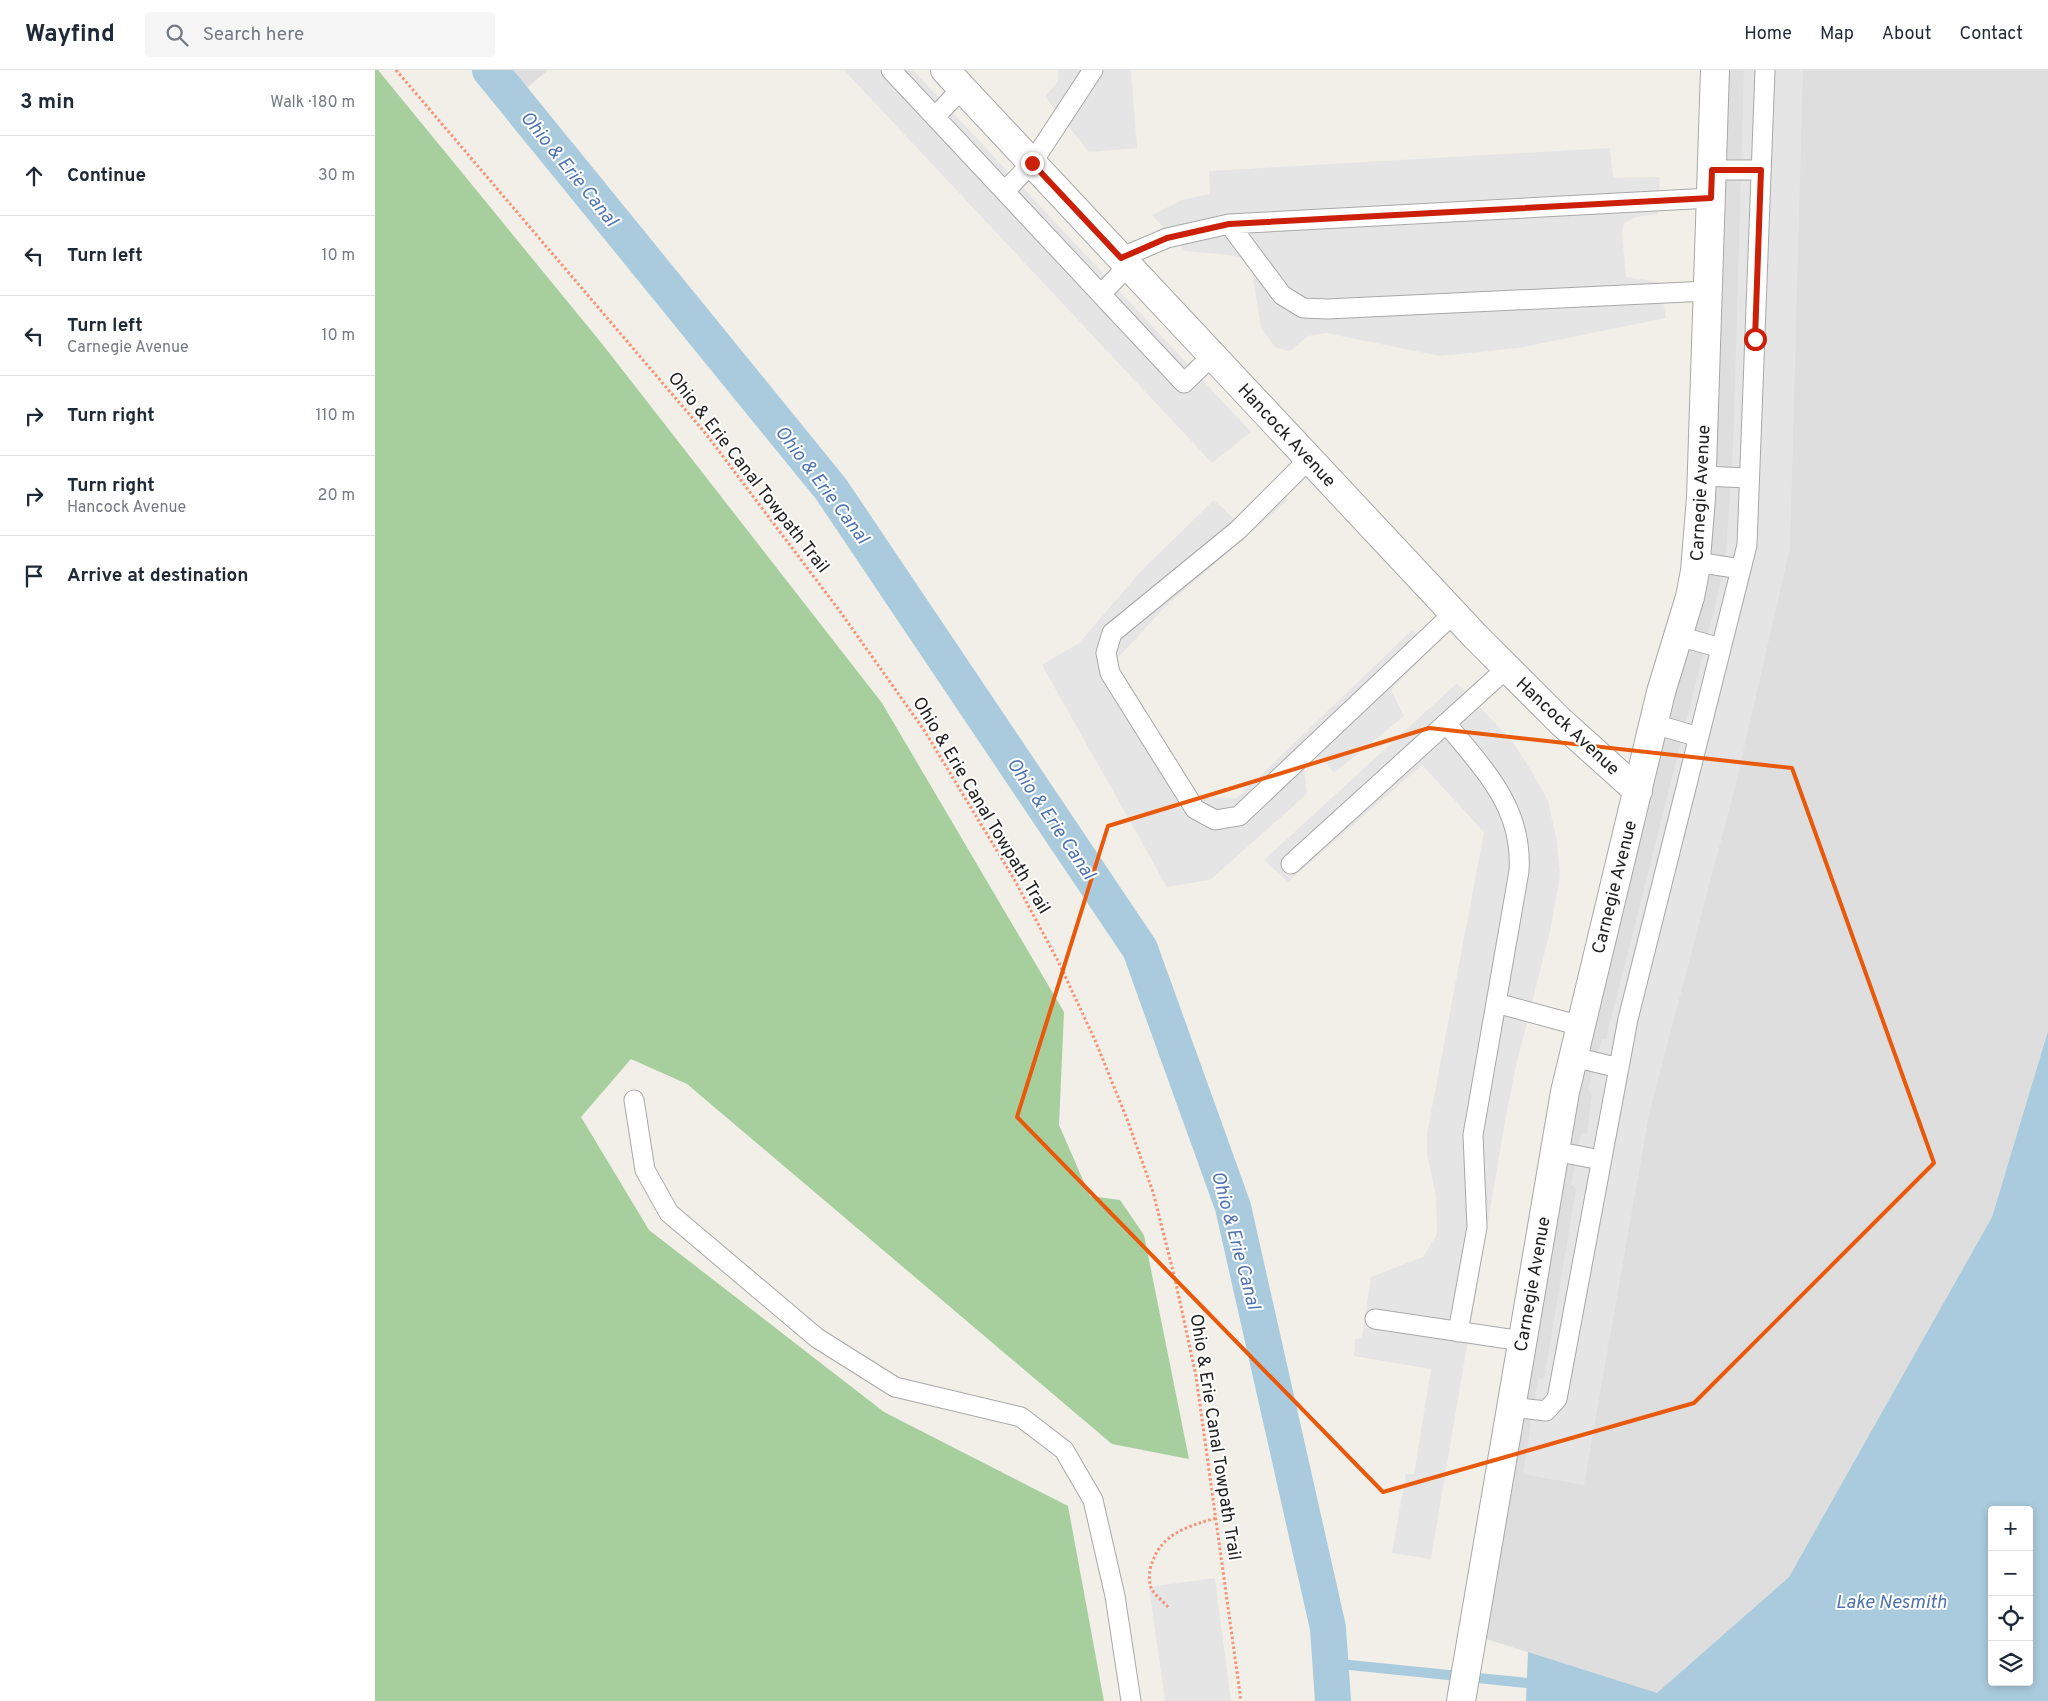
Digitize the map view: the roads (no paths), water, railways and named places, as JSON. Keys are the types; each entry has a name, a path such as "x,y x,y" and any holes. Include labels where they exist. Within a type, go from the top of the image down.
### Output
{"street":[{"name":"Carnegie Avenue","path":"1461,1701 1474,1635 1554,1152 1581,1026 1637,791 1690,597 1696,562 1702,476 1715,70"},
{"name":"Hancock Avenue","path":"953,79 1454,613 1560,721 1637,791"}],"lane":[{"path":"891,70 1184,383 1213,356"},
{"path":"1005,190 1032,163 1093,70"},
{"path":"1511,1407 1546,1411 1557,1399 1631,1009 1747,545 1765,70"},
{"path":"936,116 953,79"},
{"path":"1712,170 1761,170"},
{"path":"1101,294 1124,262 1167,238 1229,224 1711,198"},
{"path":"1229,224 1282,295 1303,308 1327,309 1708,291"},
{"path":"1309,459 1238,530 1112,633 1106,653 1110,673 1195,809 1215,820 1239,816 1454,613"},
{"path":"1702,476 1749,478"},
{"path":"1696,562 1741,569"},
{"path":"1678,636 1721,648"},
{"path":"1291,864 1507,668"},
{"path":"1446,723 1491,779 1512,815 1521,849 1519,871 1473,1135 1477,1227 1458,1332"},
{"path":"1654,724 1699,737"},
{"path":"1496,1003 1581,1026"},
{"path":"1574,1057 1619,1068"},
{"path":"634,1100 645,1170 669,1213 817,1338 895,1387 1021,1417 1064,1450 1093,1500 1115,1596 1131,1701"},
{"path":"1554,1152 1601,1160"},
{"path":"1375,1319 1522,1341"}],"water":[{"name":"Lake Nesmith","path":"2048,1031 2048,1701 1526,1701 1528,1652 1657,1693 1789,1577 1992,1217"}],"waterway":[{"name":"Ohio & Erie Canal","path":"490,70 831,489 1140,949 1233,1207 1328,1628 1333,1701"},
{"path":"1330,1663 1527,1683"}]}
